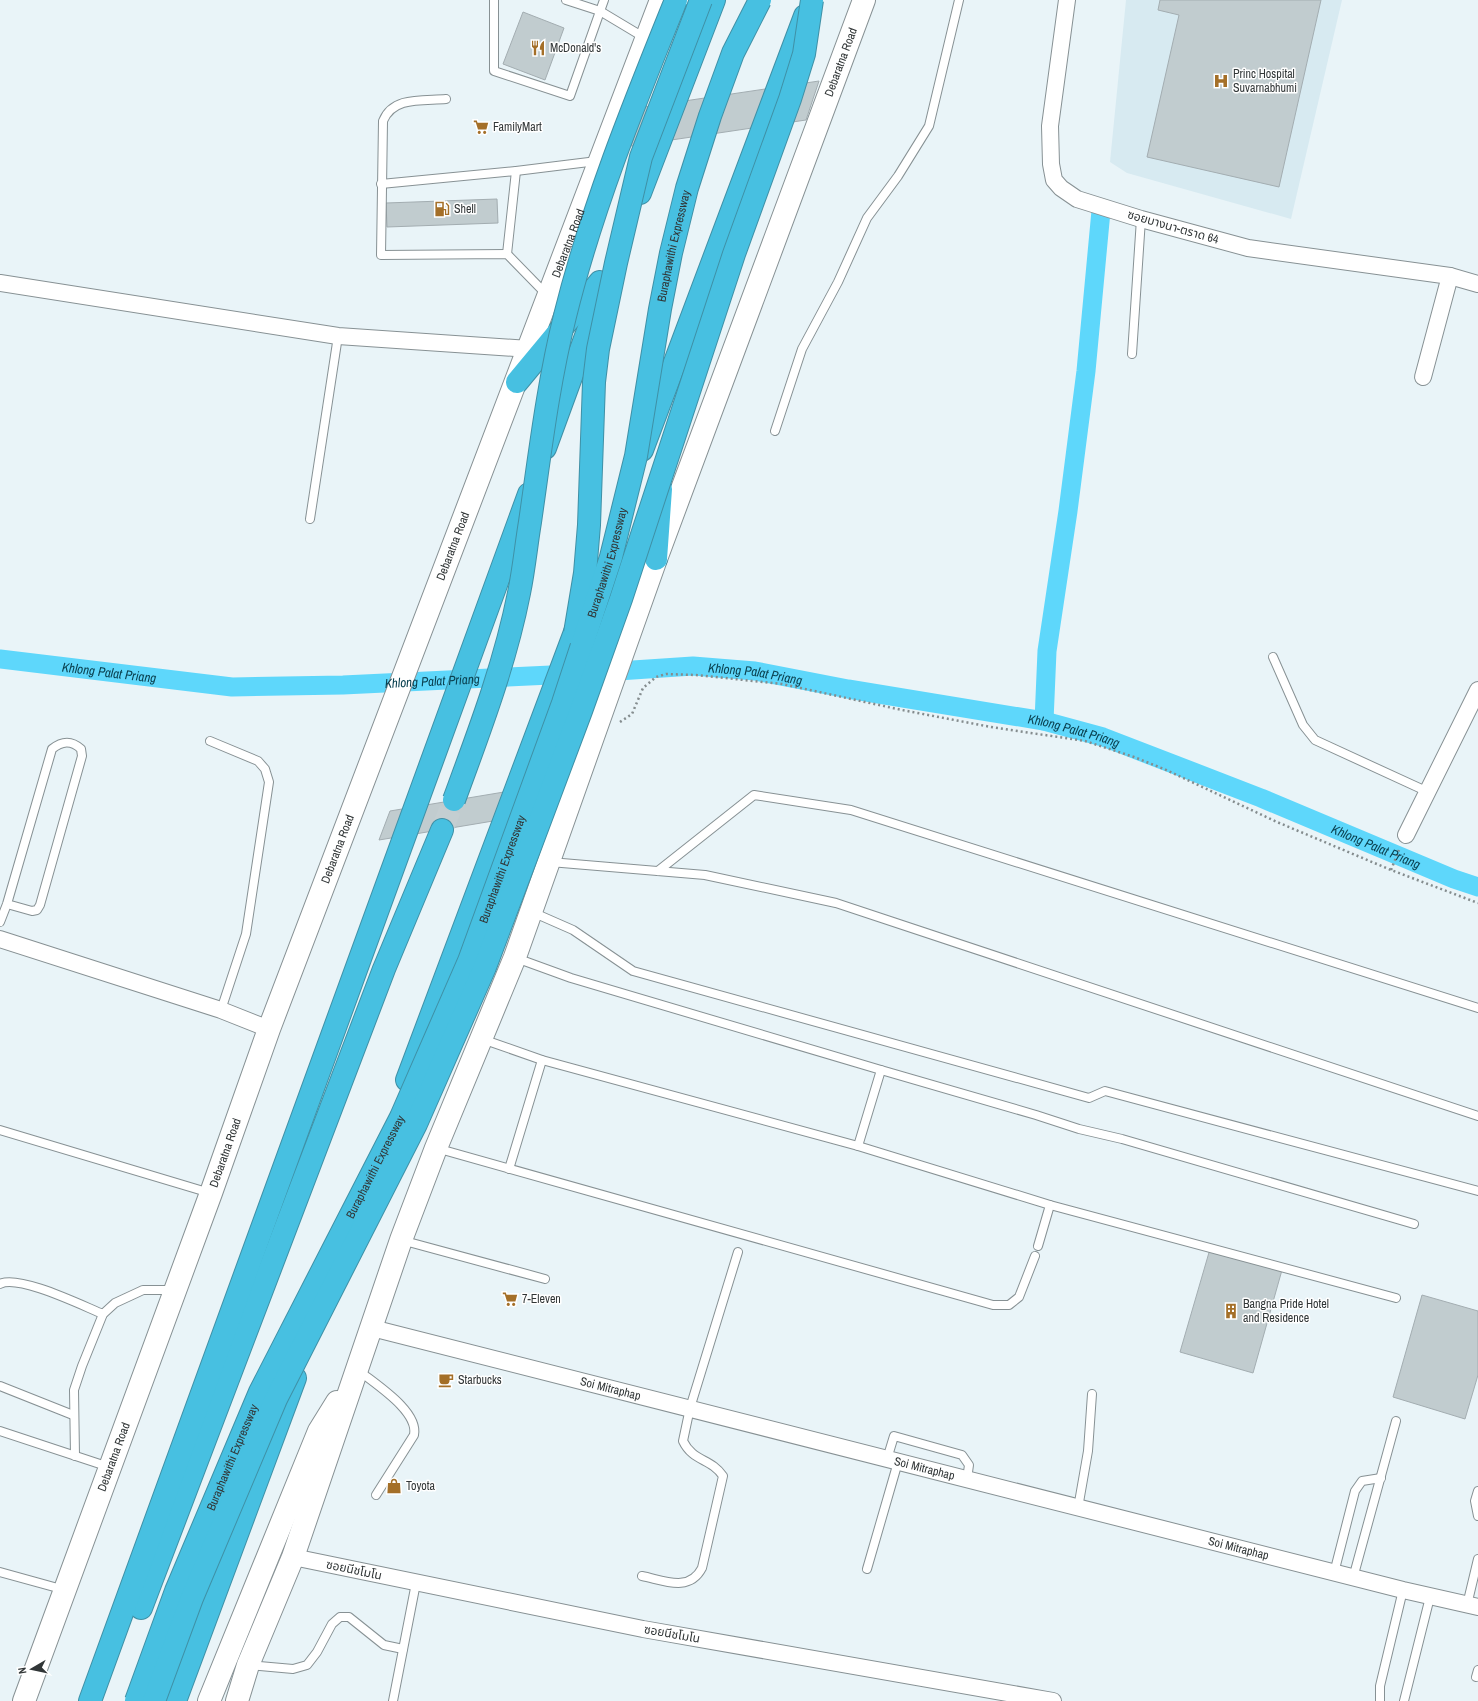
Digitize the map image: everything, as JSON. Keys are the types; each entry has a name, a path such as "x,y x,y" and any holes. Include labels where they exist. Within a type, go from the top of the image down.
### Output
{"highway":[{"path":"454,800 487,709 505,652 519,592 553,375 565,317 581,256 604,186 676,0"},
{"path":"558,697 585,573 592,473 594,382 598,349 619,249 642,157 701,0"},
{"path":"90,1701 610,270 714,0"},
{"name":"Buraphawithi Expressway","path":"136,1701 176,1591 260,1392 401,1117 469,961 558,697 611,557 626,503 640,436 660,309 671,253 687,188 710,116 733,53 760,0"},
{"path":"175,1701 558,697 574,634 811,0"},
{"path":"154,1701 192,1598 276,1399 416,1124 485,967 581,711 621,598 734,254 804,54 811,0"},
{"path":"517,382 610,270"},
{"path":"656,559 670,374"},
{"path":"106,1701 384,969 442,830"}],"main road":[{"name":"Debaratna Road","path":"24,1701 176,1290 269,1029 517,382 599,160 661,0"},
{"name":"Debaratna Road","path":"237,1701 248,1665 293,1557 402,1240 436,1148 516,957 656,559 864,0"},
{"path":"210,1701 319,1431 358,1368"},
{"path":"36,1701 50,1631"}],"street":[{"name":"ซอยบางนา-ตราด 64","path":"1067,0 1050,126 1051,164 1054,180 1061,188 1077,199 1141,219 1248,248 1450,276 1478,284"},
{"path":"1423,377 1450,276"},
{"path":"0,283 338,336 529,349"},
{"path":"1406,835 1426,791 1478,690"},
{"path":"0,939 221,1010 269,1029"},
{"name":"Soi Mitraphap","path":"372,1328 1353,1578 1472,1606"},
{"name":"ซอยนีชโมโน","path":"293,1557 643,1629 1053,1701"}],"lane":[{"path":"494,0 494,71 570,96 604,0"},
{"path":"566,0 600,11 647,39"},
{"path":"775,431 802,349 838,282 867,218 898,176 928,126 959,0"},
{"path":"446,99 403,102 394,105 387,111 383,121 381,255 507,254 549,297"},
{"path":"381,184 516,171 599,160"},
{"path":"507,254 516,171"},
{"path":"1132,354 1141,219"},
{"path":"310,518 338,336"},
{"path":"1273,657 1303,725 1315,740 1426,791"},
{"path":"210,741 258,761 266,769 269,782 246,934 221,1010"},
{"path":"0,922 7,904 52,750 60,743 67,742 77,745 81,749 82,756 40,904 37,910 32,911 7,904"},
{"path":"658,871 754,795 851,810 1478,1008"},
{"path":"549,862 706,875 836,903 1478,1116"},
{"path":"531,912 572,930 633,971 1089,1098 1105,1091 1478,1191"},
{"path":"516,957 578,980 1079,1129 1122,1139 1414,1224"},
{"path":"481,1039 542,1060 858,1146 1050,1205 1396,1298"},
{"path":"508,1169 542,1060"},
{"path":"858,1146 881,1070"},
{"path":"0,1130 211,1193"},
{"path":"436,1148 993,1305 1009,1305 1019,1297 1035,1256"},
{"path":"1038,1246 1050,1205"},
{"path":"402,1240 545,1279"},
{"path":"642,1576 681,1584 693,1580 702,1568 724,1476 718,1469 691,1454 683,1441 690,1408 738,1252"},
{"path":"0,1284 5,1281 29,1284 104,1314"},
{"path":"75,1456 73,1415 74,1390 82,1366 104,1314 115,1303 143,1290 176,1290"},
{"path":"358,1368 401,1405 412,1419 415,1428 414,1435 376,1495"},
{"path":"0,1386 73,1415"},
{"path":"1078,1508 1088,1451 1092,1394"},
{"path":"1353,1578 1396,1421"},
{"path":"0,1431 110,1468"},
{"path":"867,1569 893,1460 894,1436 962,1454 969,1465 967,1479"},
{"path":"1334,1572 1355,1491 1362,1481 1380,1478"},
{"path":"1478,1491 1475,1501 1478,1516"},
{"path":"1472,1606 1478,1558"},
{"path":"0,1572 65,1590"},
{"path":"393,1701 416,1583"},
{"path":"1380,1701 1380,1686 1403,1590"},
{"path":"1404,1701 1430,1597"},
{"path":"248,1665 292,1670 307,1665 317,1652 332,1624 340,1617 349,1617 384,1645 403,1649"}],"path":[{"path":"620,722 632,714 643,688 656,677 666,674 696,675 782,684 909,712 991,727 1085,741 1134,756 1176,774 1277,822 1391,870 1478,903"},
{"path":"1391,870 1396,858"}],"shaded area":[{"name":"Princ Hospital Suvarnabhumi","path":"1126,0 1342,0 1291,219 1127,173 1110,162"}],"building":[{"name":"Princ Hospital Suvarnabhumi","path":"1160,0 1321,0 1279,187 1147,157 1179,15 1158,10"},
{"path":"523,12 564,28 545,80 503,64"},
{"path":"819,81 806,120 631,146 644,107"},
{"path":"497,199 498,223 387,227 386,203"},
{"path":"522,789 511,818 379,840 390,811"},
{"name":"Bangna Pride Hotel and Residence","path":"1210,1249 1282,1270 1253,1373 1180,1352"},
{"path":"1422,1295 1478,1311 1478,1375 1465,1419 1393,1397"}],"waterway":[{"path":"1044,721 1047,651 1068,511 1086,371 1101,211"},
{"name":"Khlong Palat Priang","path":"0,659 232,687 343,685 572,674"},
{"name":"Khlong Palat Priang","path":"603,672 693,666 755,671 848,689 1044,721 1103,737 1261,798 1454,879 1478,887"}],"tunnel":[{"path":"442,830 454,800"}],"place":[{"name":"McDonald's","path":"538,48"},
{"name":"Princ Hospital Suvarnabhumi","path":"1221,81"},
{"name":"FamilyMart","path":"481,127"},
{"name":"Shell","path":"442,209"},
{"name":"7-Eleven","path":"510,1299"},
{"name":"Bangna Pride Hotel and Residence","path":"1231,1311"},
{"name":"Starbucks","path":"446,1380"},
{"name":"Toyota","path":"394,1486"}]}
